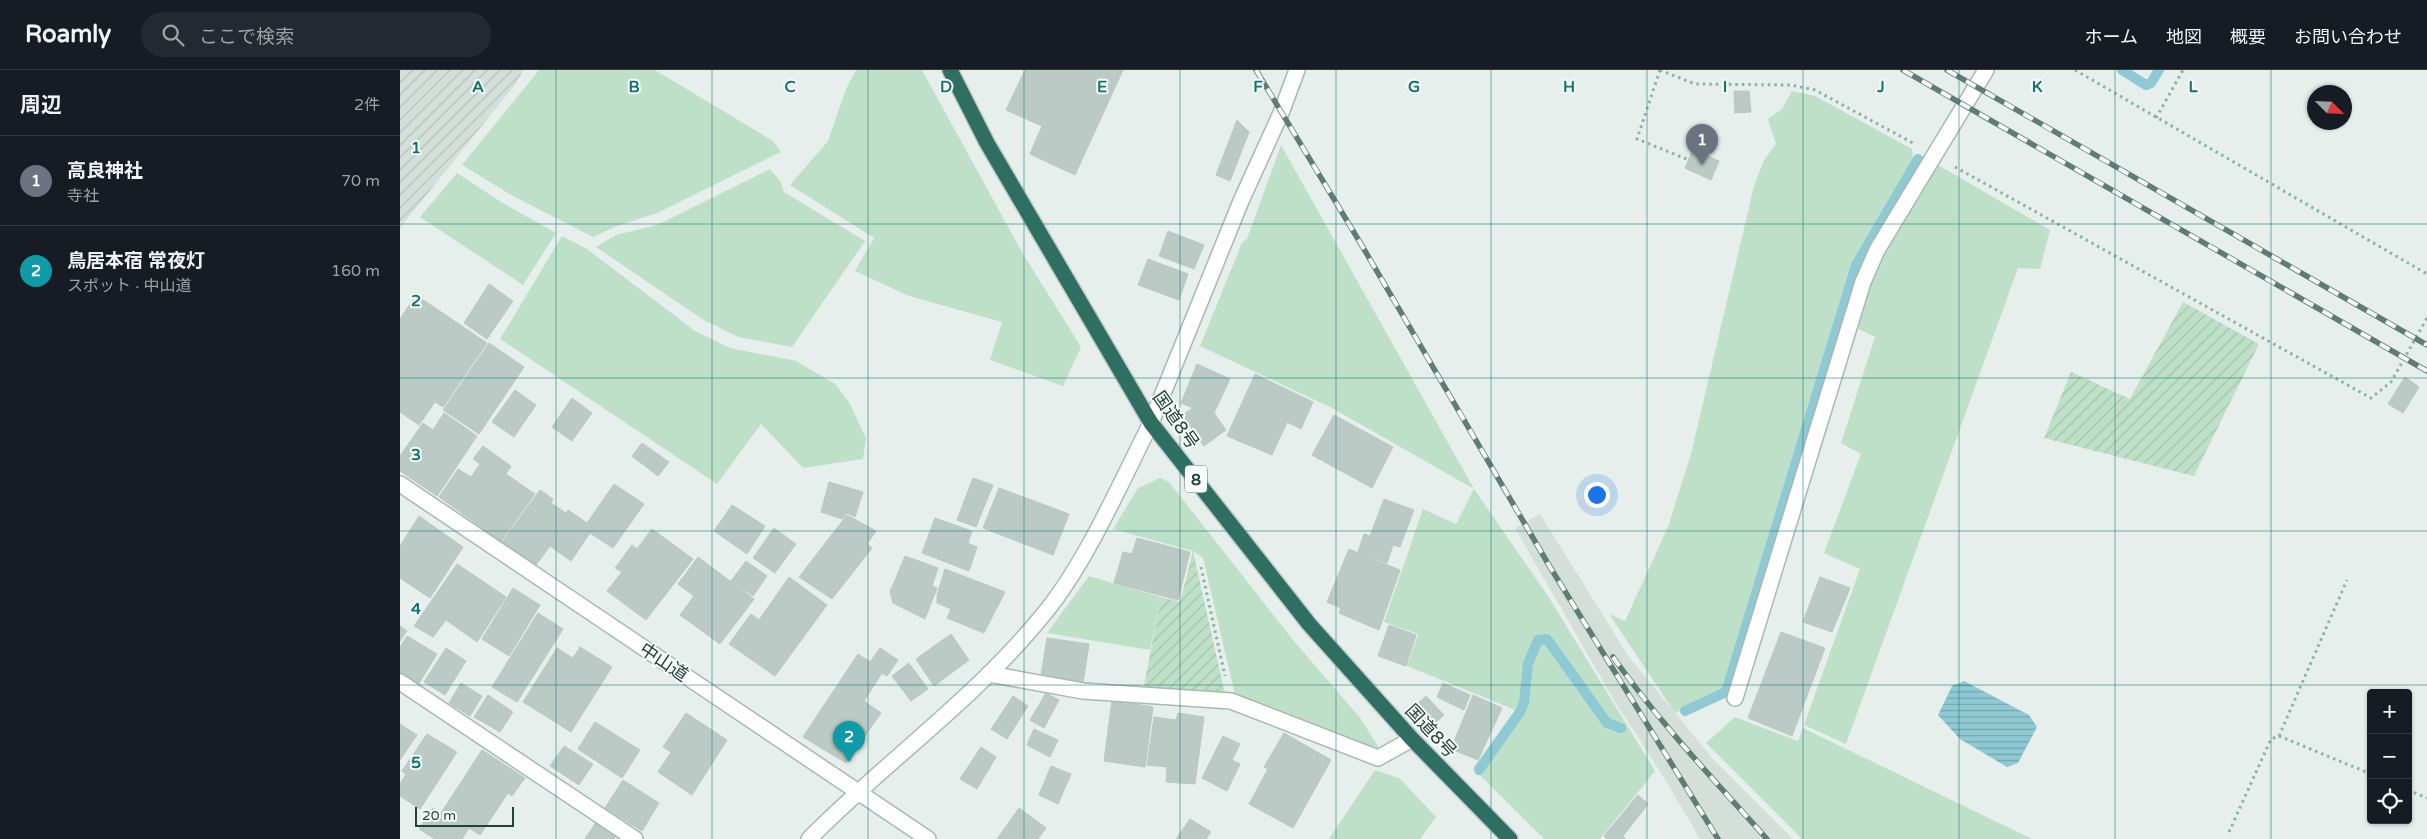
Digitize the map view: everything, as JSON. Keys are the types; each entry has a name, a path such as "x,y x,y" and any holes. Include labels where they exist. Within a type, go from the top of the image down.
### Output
{"highway":[{"name":"国道8号","path":"950,70 992,152 1152,423 1309,624 1412,739 1510,839"}],"street":[{"path":"809,839 858,791 988,674 1024,637 1052,603 1100,523 1152,423 1240,201 1281,113 1297,70"},
{"path":"1736,698 1863,282 1877,250 1986,70"},
{"name":"中山道","path":"400,484 928,839"},
{"path":"988,674 1083,691 1231,701 1378,758 1412,739"},
{"path":"400,682 635,839"}],"path":[{"path":"1689,160 1636,139 1660,70 1694,84 1791,85 1815,90 2371,398 2391,382 2427,318"},
{"path":"2074,70 2427,274"},
{"path":"2156,118 2183,70"},
{"path":"1201,567 1231,701"},
{"path":"2279,736 2347,580"},
{"path":"2229,832 2271,739 2279,736 2367,772"},
{"path":"2412,792 2427,798"}],"shaded area":[{"path":"400,70 523,70 517,82 400,228"},
{"path":"1540,514 1629,657 1713,759 1793,839 1700,839 1665,779 1615,702 1515,528"}],"green space":[{"path":"539,70 655,70 773,141 781,152 657,213 617,226 593,237 513,196 462,165"},
{"path":"856,70 922,70 1023,254 1081,347 1063,386 990,360 1002,322 909,296 855,271 874,238 790,185 828,141 846,89"},
{"path":"1792,91 1815,96 1912,149 1913,160 1851,264 1724,688 1675,713 1609,614 1625,621 1668,527 1691,454 1754,186 1764,160 1776,144 1768,119 1782,109"},
{"path":"1281,145 1474,489 1332,408 1200,346 1242,243 1247,239"},
{"path":"1938,165 2050,230 2040,269 2018,268 1846,744 1804,725 1860,569 1824,553 1861,454 1841,443 1875,337 1857,328 1877,265"},
{"path":"770,169 780,181 784,192 865,241 792,347 738,337 702,319 596,247 616,235 657,225"},
{"path":"457,173 501,202 556,233 523,285 420,217"},
{"path":"562,236 587,249 695,331 730,348 796,361 835,384 849,402 866,438 863,459 803,468 761,424 717,484 500,339"},
{"path":"2183,302 2259,344 2194,476 2044,438 2071,372 2130,399"},
{"path":"1160,478 1169,482 1293,640 1361,719 1379,748 1375,751 1235,695 1203,558 1193,551 1113,529 1138,488"},
{"path":"1474,489 1548,596 1655,771 1600,839 1544,839 1473,768 1515,710 1407,666 1418,634 1384,622 1423,509 1456,524"},
{"path":"1193,551 1225,694 1143,691 1161,597 1180,602"},
{"path":"1089,576 1161,597 1150,650 1047,633"},
{"path":"1735,717 1798,741 1803,728 2032,839 1802,839 1706,743"},
{"path":"1375,770 1399,778 1436,817 1420,839 1329,839"}],"water":[{"path":"1964,681 2029,715 2037,727 2018,763 2007,767 1960,739 1938,715 1952,686"}],"building":[{"path":"1025,70 1123,70 1075,175 1030,154 1042,126 1006,110"},
{"path":"1734,91 1749,91 1751,112 1735,113"},
{"path":"1237,120 1249,132 1230,181 1216,175"},
{"path":"1693,149 1719,161 1711,180 1685,168"},
{"path":"1168,231 1204,245 1194,269 1159,256"},
{"path":"1148,259 1188,274 1179,300 1138,285"},
{"path":"489,284 513,301 487,339 464,323"},
{"path":"416,295 487,343 443,407 435,402 419,425 400,412 400,319"},
{"path":"489,343 524,367 479,434 443,410"},
{"path":"1197,364 1230,379 1214,413 1226,430 1204,446 1182,415 1193,408 1181,403"},
{"path":"1255,374 1313,402 1301,429 1287,422 1272,455 1227,436"},
{"path":"2405,377 2419,387 2403,413 2388,404"},
{"path":"515,390 536,405 514,437 492,422"},
{"path":"572,398 592,413 572,441 552,427"},
{"path":"444,413 477,436 437,496 400,471 400,456 423,423 433,430"},
{"path":"1334,415 1393,447 1372,488 1312,455"},
{"path":"642,443 669,462 658,476 632,456"},
{"path":"483,446 511,466 506,474 535,494 501,541 439,497 458,469 471,477 480,464 473,459"},
{"path":"973,478 993,485 976,527 957,520"},
{"path":"829,482 863,492 855,517 847,513 842,519 821,512"},
{"path":"614,484 644,504 613,548 590,533 571,561 550,546 536,565 502,542 540,490 553,499 551,503 566,513 568,510 587,523"},
{"path":"999,488 1069,514 1053,555 983,528"},
{"path":"1384,499 1414,510 1400,547 1393,545 1387,563 1358,552 1364,534 1370,536"},
{"path":"732,505 765,526 747,554 714,531"},
{"path":"847,515 876,531 867,544 872,548 832,599 799,577"},
{"path":"419,516 463,547 430,598 400,578 400,546"},
{"path":"935,518 972,531 968,543 977,547 969,571 922,553"},
{"path":"774,528 796,544 775,573 753,558"},
{"path":"652,529 693,559 646,620 607,591 622,572 615,568 632,545 637,549"},
{"path":"1137,538 1190,552 1178,600 1114,583 1123,552 1132,554"},
{"path":"1349,549 1400,570 1379,630 1339,613 1341,608 1327,602"},
{"path":"905,556 938,568 932,586 937,588 925,619 893,603 890,592"},
{"path":"698,557 754,599 720,644 680,615 694,596 678,584"},
{"path":"746,561 767,576 753,596 731,581"},
{"path":"457,564 506,597 477,642 446,620 433,637 414,626"},
{"path":"945,569 1005,592 984,633 947,618 951,609 937,603 937,595"},
{"path":"789,577 827,605 775,676 729,644 751,614 759,620"},
{"path":"1820,577 1850,588 1832,632 1803,622"},
{"path":"513,588 540,605 509,656 482,639"},
{"path":"538,613 563,629 517,702 492,687"},
{"path":"1389,625 1416,635 1406,666 1378,656"},
{"path":"400,626 407,631 400,641"},
{"path":"1781,632 1825,648 1792,736 1748,718"},
{"path":"951,634 969,660 934,686 916,659"},
{"path":"407,636 437,654 418,685 400,675 400,647"},
{"path":"1047,638 1089,644 1083,683 1041,676"},
{"path":"580,647 612,667 571,732 523,702 557,648 573,658"},
{"path":"446,648 466,661 445,695 424,682"},
{"path":"880,648 898,660 887,676 882,673 864,701 881,713 846,763 803,737 858,654 870,662"},
{"path":"909,663 928,689 911,701 892,676"},
{"path":"461,683 482,696 470,716 449,703"},
{"path":"1443,683 1470,695 1464,710 1437,697"},
{"path":"1046,693 1059,700 1044,728 1030,720"},
{"path":"488,695 513,712 500,732 474,717"},
{"path":"1473,695 1502,708 1478,760 1451,749"},
{"path":"1013,696 1028,706 1007,739 991,729"},
{"path":"1426,696 1444,715 1432,726 1414,707"},
{"path":"1112,700 1153,707 1145,767 1104,761"},
{"path":"686,713 727,740 692,795 658,772 671,752 663,747"},
{"path":"1178,713 1204,717 1195,784 1166,782 1167,767 1147,765 1154,717 1176,720"},
{"path":"595,722 640,750 622,778 578,749"},
{"path":"400,724 417,735 400,760"},
{"path":"1034,729 1058,740 1050,757 1027,745"},
{"path":"1284,733 1331,760 1293,828 1249,804 1268,769 1264,767"},
{"path":"427,734 457,752 420,809 400,796 400,784 406,774 402,771"},
{"path":"1223,736 1240,744 1232,760 1240,764 1227,791 1202,778"},
{"path":"564,746 593,764 579,785 550,766"},
{"path":"981,747 996,757 977,789 960,779"},
{"path":"482,750 525,778 512,796 508,793 480,835 469,828 462,839 435,839 419,829 433,808 441,813"},
{"path":"1051,766 1071,774 1058,804 1039,795"},
{"path":"623,780 659,803 642,831 605,808"},
{"path":"1638,795 1648,804 1623,836 1626,839 1607,839 1604,836"},
{"path":"1019,808 1046,828 1038,839 997,839"},
{"path":"598,819 618,832 614,839 585,839"},
{"path":"1190,819 1211,832 1206,839 1176,839"}],"waterway":[{"path":"2122,70 2146,85 2151,83 2159,70"},
{"path":"1685,711 1726,692 1856,265 1918,159"},
{"path":"1479,770 1520,712 1524,703 1528,664 1538,640 1547,639 1607,723 1621,728"}],"railway":[{"path":"1256,70 1361,244 1550,567 1718,839"},
{"path":"1903,70 2427,371"},
{"path":"1947,70 2427,345"},
{"path":"1613,657 1668,728 1767,839"}],"place":[{"name":"高良神社","path":"1702,165"},
{"name":"鳥居本宿 常夜灯","path":"849,762"}]}
